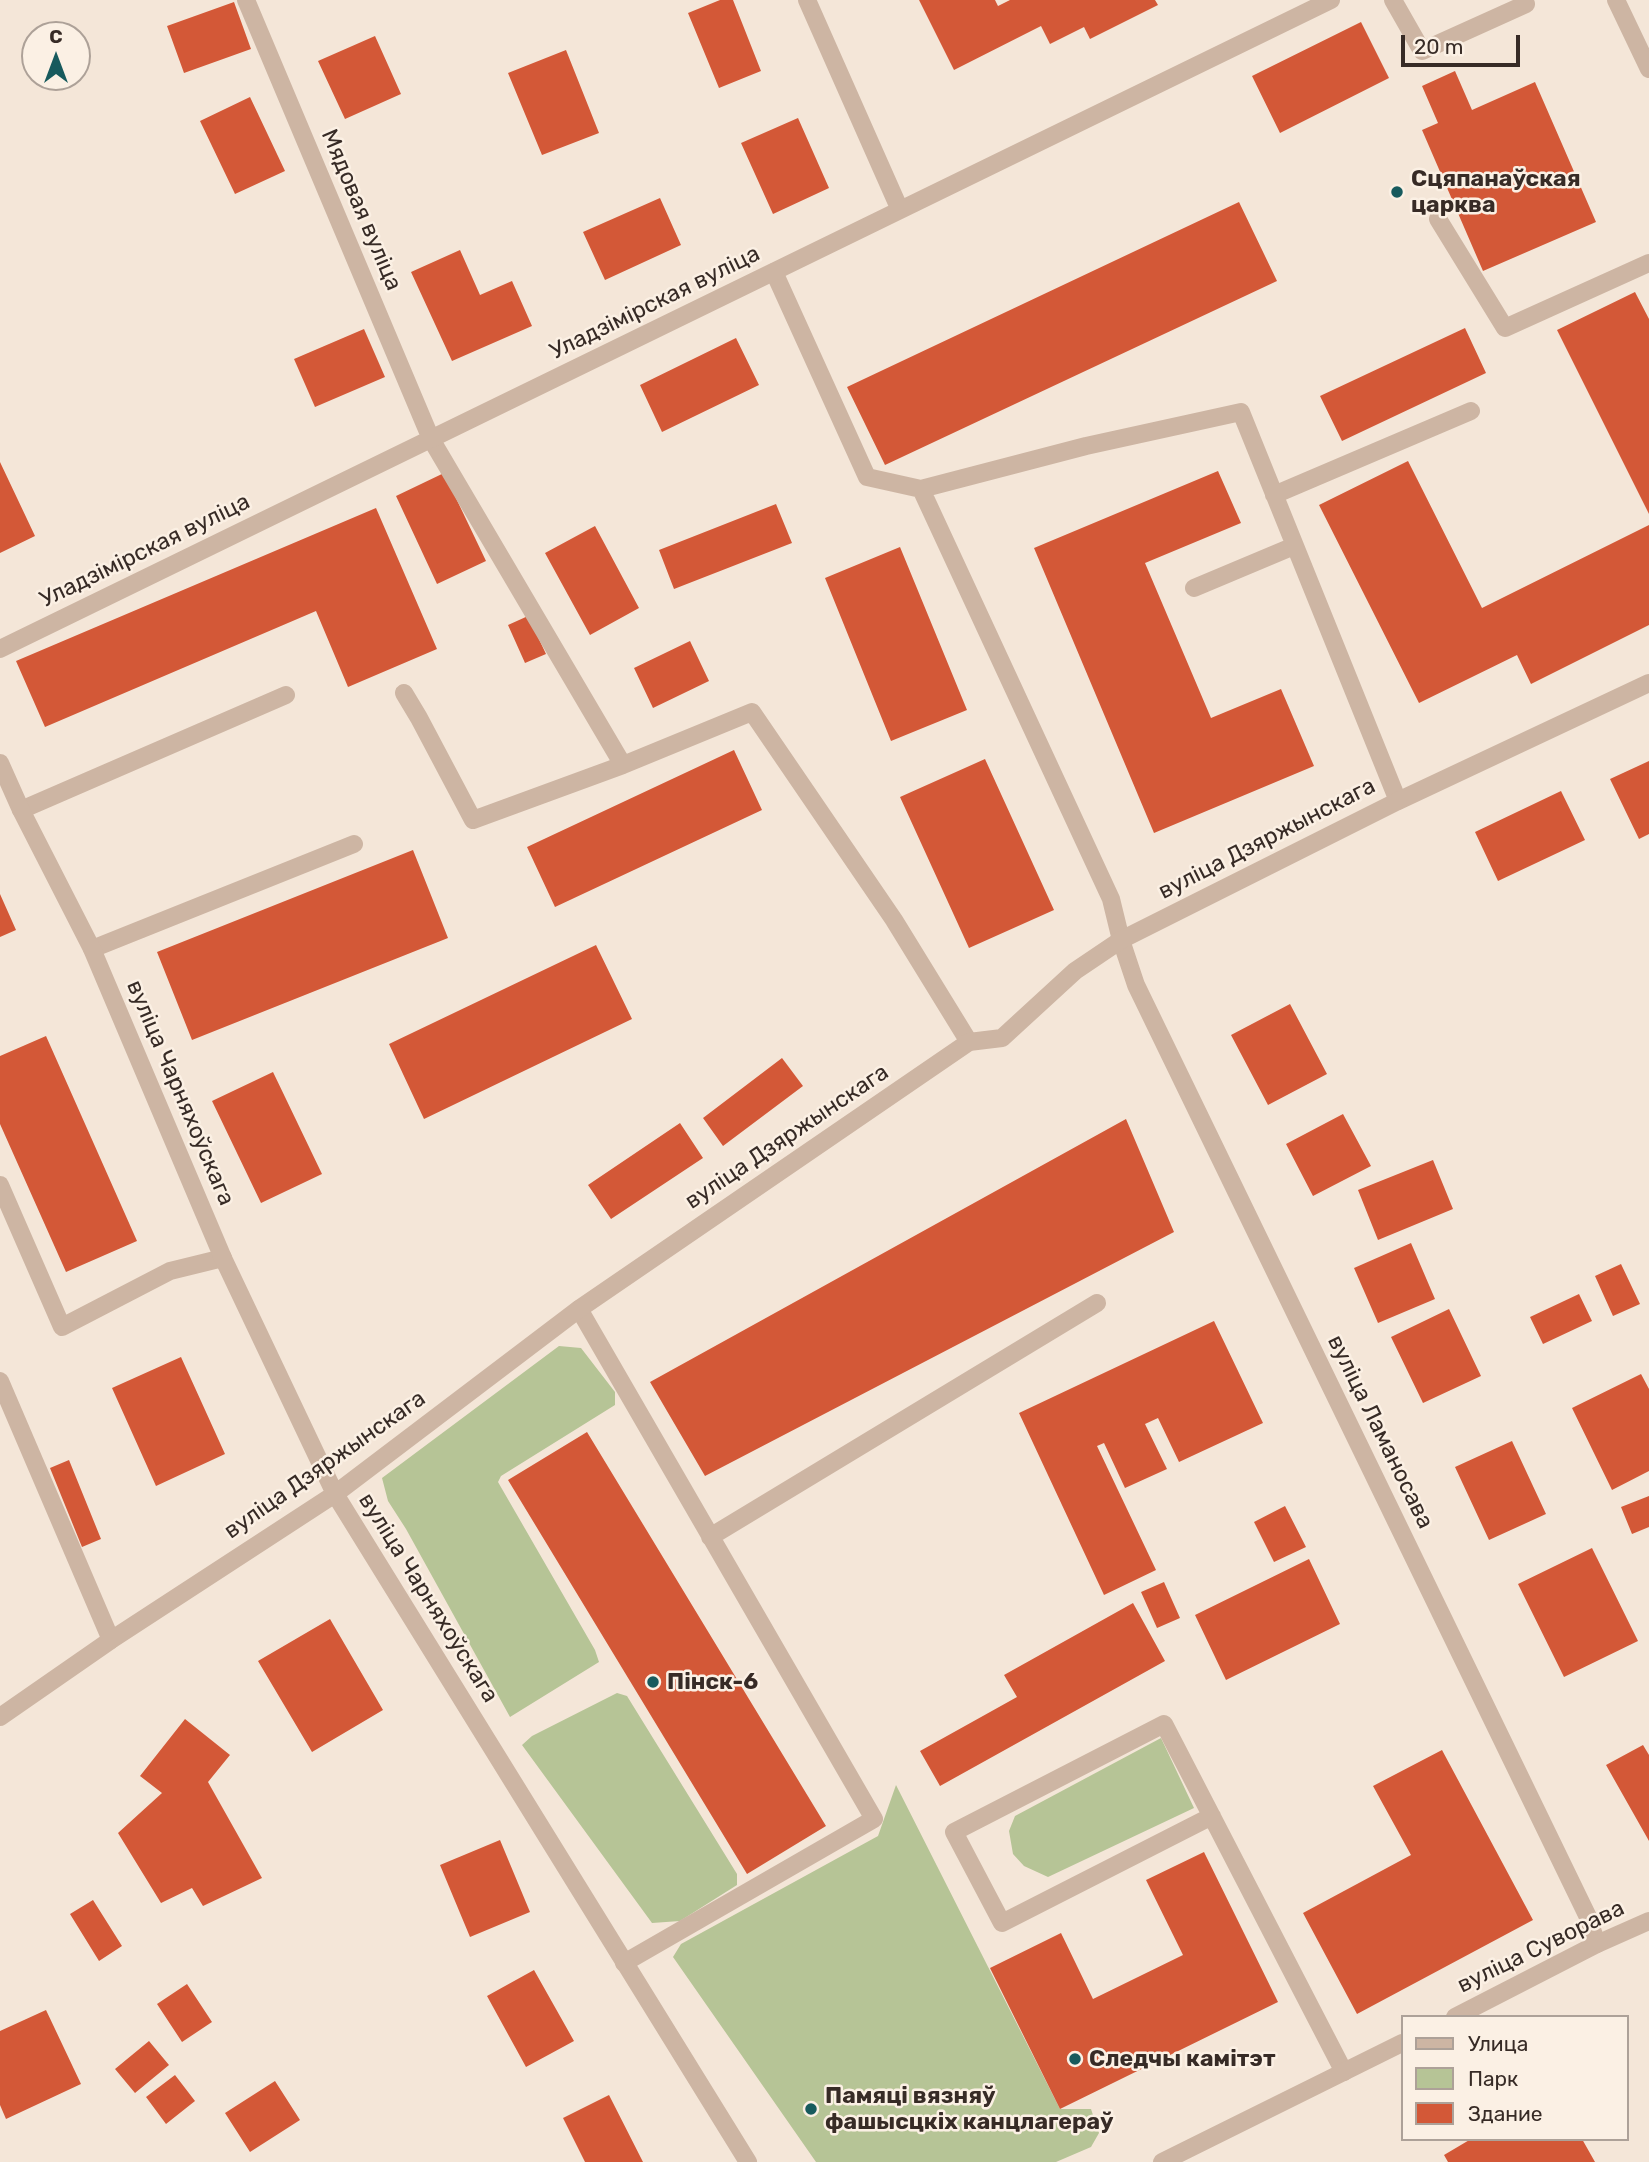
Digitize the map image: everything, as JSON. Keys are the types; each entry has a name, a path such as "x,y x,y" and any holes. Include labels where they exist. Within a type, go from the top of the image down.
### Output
{"street":[{"name":"Мядовая вуліца","path":"246,0 431,439 623,765"},
{"path":"807,0 900,210"},
{"name":"Уладзімірская вуліца","path":"0,649 1331,0"},
{"path":"1393,0 1422,51 1526,4 1524,0"},
{"path":"1616,0 1649,69"},
{"path":"1438,219 1505,328 1649,263"},
{"path":"774,272 867,477 921,489 1086,446 1241,412 1398,801"},
{"path":"1274,495 1471,411"},
{"name":"вуліца Ламаносава","path":"921,489 1111,899 1136,985 1588,1917 1597,1944"},
{"path":"1194,588 1294,545"},
{"name":"вуліца Дзяржынскага","path":"0,1717 111,1640 335,1493 579,1309 969,1042 1002,1038 1075,971 1121,940 1398,801 1649,683"},
{"path":"404,693 473,820 623,765 752,712 894,920 969,1042"},
{"path":"21,810 286,695"},
{"name":"вуліца Чарняхоўскага","path":"0,763 92,949 223,1258 335,1493 748,2162"},
{"path":"92,949 354,844"},
{"path":"0,1185 62,1326 170,1271 223,1258"},
{"path":"710,1536 1097,1303"},
{"path":"579,1309 874,1819 624,1963"},
{"path":"0,1381 111,1640"},
{"path":"1212,1816 1002,1923 954,1832 1164,1724 1212,1816 1344,2072"},
{"name":"вуліца Суворава","path":"1459,2015 1597,1944 1649,1921"},
{"path":"1162,2162 1400,2044"}],"green space":[{"path":"559,1346 581,1348 615,1392 615,1405 501,1476 498,1482 595,1650 599,1662 510,1717 388,1501 382,1478"},
{"path":"617,1693 627,1696 737,1874 737,1885 680,1921 652,1923 522,1745 532,1736"},
{"path":"1161,1738 1194,1808 1048,1877 1024,1866 1013,1854 1009,1831 1015,1816"},
{"path":"896,1785 1060,2109 1091,2109 1099,2133 1091,2147 1056,2162 816,2162 673,1957 681,1944 878,1836"}],"building":[{"path":"720,0 733,0 761,71 719,88 688,13"},
{"path":"919,0 995,0 998,6 1010,0 1155,0 1158,5 1090,39 1084,27 1050,44 1041,26 954,70"},
{"path":"234,2 251,49 184,73 167,26"},
{"path":"1361,22 1389,78 1280,133 1252,76"},
{"path":"375,36 401,94 345,119 318,61"},
{"path":"566,50 599,133 542,155 508,73"},
{"path":"1455,71 1472,110 1535,82 1596,222 1483,271 1422,130 1438,123 1422,86"},
{"path":"250,97 285,171 235,194 200,121"},
{"path":"798,118 829,188 773,214 741,143"},
{"path":"660,198 681,245 605,280 583,232"},
{"path":"1239,202 1277,281 885,465 847,387"},
{"path":"460,250 480,295 512,281 532,326 452,361 411,272"},
{"path":"1635,292 1649,319 1649,514 1557,330"},
{"path":"1465,328 1486,373 1342,441 1320,396"},
{"path":"364,329 385,377 315,407 294,359"},
{"path":"736,338 759,385 662,432 640,385"},
{"path":"1408,461 1482,608 1649,525 1649,625 1531,684 1517,655 1419,703 1319,505"},
{"path":"0,462 35,536 0,553"},
{"path":"1218,471 1241,523 1145,563 1211,718 1281,689 1314,766 1154,833 1034,548"},
{"path":"444,473 486,561 437,584 396,496"},
{"path":"776,504 792,543 674,589 659,550"},
{"path":"376,508 437,649 348,687 316,611 45,727 16,661"},
{"path":"595,526 639,608 590,635 545,553"},
{"path":"900,547 967,710 891,741 825,578"},
{"path":"528,616 546,654 525,663 508,625"},
{"path":"690,641 709,681 653,708 634,668"},
{"path":"734,750 762,810 555,907 527,847"},
{"path":"985,759 1054,910 969,948 900,797"},
{"path":"1649,761 1649,834 1639,839 1610,779"},
{"path":"1561,791 1585,840 1498,881 1475,832"},
{"path":"413,850 448,938 192,1040 157,952"},
{"path":"0,894 16,930 0,937"},
{"path":"596,945 632,1019 424,1119 389,1044"},
{"path":"1290,1004 1327,1074 1268,1105 1231,1035"},
{"path":"46,1036 137,1241 66,1272 0,1124 0,1056"},
{"path":"782,1058 803,1086 723,1146 703,1118"},
{"path":"273,1072 322,1174 261,1203 212,1101"},
{"path":"1343,1114 1371,1166 1313,1196 1286,1144"},
{"path":"1126,1119 1174,1232 705,1476 650,1382"},
{"path":"680,1123 703,1158 611,1219 588,1185"},
{"path":"1433,1160 1453,1209 1378,1240 1358,1190"},
{"path":"1411,1243 1435,1299 1378,1323 1354,1268"},
{"path":"1621,1264 1640,1304 1613,1316 1595,1276"},
{"path":"1579,1294 1592,1321 1543,1344 1530,1317"},
{"path":"1449,1309 1481,1376 1423,1403 1391,1337"},
{"path":"1214,1321 1263,1423 1179,1462 1158,1418 1145,1424 1167,1469 1125,1488 1104,1443 1097,1446 1156,1570 1104,1595 1019,1413"},
{"path":"181,1357 225,1454 156,1486 112,1388"},
{"path":"1641,1374 1649,1389 1649,1471 1612,1490 1572,1408"},
{"path":"587,1432 826,1826 747,1874 508,1480"},
{"path":"1512,1441 1546,1514 1489,1540 1455,1467"},
{"path":"69,1460 101,1539 82,1547 50,1468"},
{"path":"1649,1496 1649,1527 1632,1534 1621,1507"},
{"path":"1285,1506 1306,1547 1274,1562 1254,1522"},
{"path":"1592,1548 1638,1641 1564,1677 1518,1584"},
{"path":"1309,1559 1340,1624 1226,1680 1195,1615"},
{"path":"1164,1582 1180,1618 1157,1628 1141,1592"},
{"path":"1133,1603 1165,1661 940,1786 920,1751 1017,1697 1004,1675"},
{"path":"330,1619 383,1710 312,1752 258,1661"},
{"path":"185,1719 230,1755 208,1782 262,1878 203,1906 192,1888 161,1903 118,1833 162,1793 140,1776"},
{"path":"1643,1745 1649,1755 1649,1841 1606,1765"},
{"path":"1442,1750 1533,1920 1357,2014 1303,1913 1411,1855 1373,1786"},
{"path":"500,1840 530,1912 470,1937 440,1865"},
{"path":"1204,1852 1278,2002 1060,2109 990,1968 1061,1933 1093,1999 1183,1955 1146,1880"},
{"path":"93,1900 122,1946 99,1961 70,1914"},
{"path":"534,1970 574,2041 526,2067 487,1996"},
{"path":"187,1984 212,2022 182,2042 157,2004"},
{"path":"46,2010 81,2084 6,2119 0,2105 0,2031"},
{"path":"149,2041 169,2065 135,2093 115,2069"},
{"path":"175,2075 195,2101 166,2124 146,2097"},
{"path":"275,2081 300,2120 250,2152 225,2113"},
{"path":"609,2095 643,2162 585,2162 563,2118"},
{"path":"1468,2141 1583,2141 1595,2162 1448,2162 1444,2155"}],"place":[{"name":"Сцяпанаўская царква","path":"1397,192"},
{"name":"Пінск-6","path":"653,1682"},
{"name":"Следчы камітэт","path":"1075,2059"},
{"name":"Памяці вязняў фашысцкіх канцлагераў","path":"811,2109"}]}
